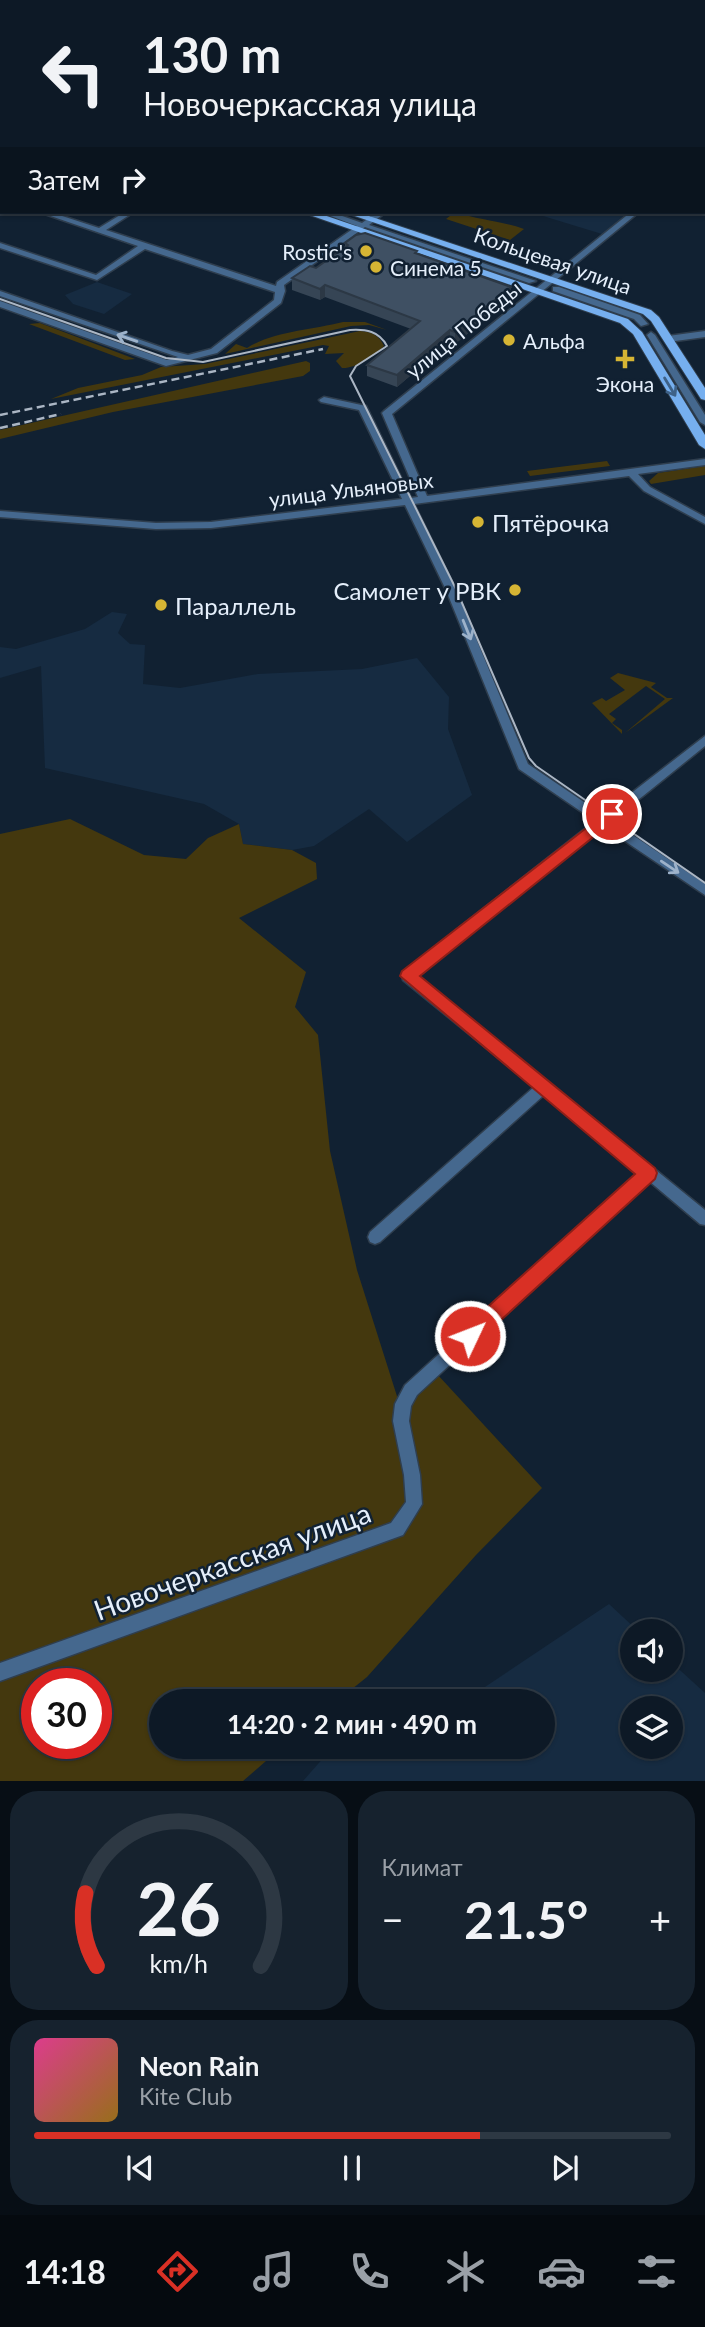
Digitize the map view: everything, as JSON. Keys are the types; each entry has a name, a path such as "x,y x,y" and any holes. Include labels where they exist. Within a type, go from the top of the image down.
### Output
{"main road":[{"name":"Кольцевая улица","path":"315,214 364,225 647,312 705,397"},
{"name":"Кольцевая улица","path":"350,214 364,225 535,286 640,328 705,445"},
{"path":"640,328 660,334"}],"street":[{"path":"49,214 281,291"},
{"path":"100,230 128,214"},
{"path":"330,214 364,225"},
{"path":"0,304 166,363 192,357 214,351 278,301 280,285 379,214"},
{"name":"улица Победы","path":"424,500 387,413 535,286 554,284 633,214"},
{"path":"0,245 97,278 145,245"},
{"path":"554,284 637,317 640,328"},
{"path":"0,293 170,353 192,357"},
{"path":"705,334 660,334 705,422"},
{"path":"324,400 363,408 451,590 523,766 705,890"},
{"name":"улица Ульяновых","path":"0,514 156,526 211,525 424,500 705,462"},
{"path":"632,473 647,489 705,522"},
{"path":"705,740 408,976 705,1219"},
{"path":"375,1237 543,1087"},
{"name":"Новочеркасская улица","path":"0,1672 397,1528 414,1504 412,1475 401,1421 403,1404 411,1390 648,1173"}],"shaded area":[{"path":"452,214 462,214 524,229 510,240 446,219"},
{"path":"537,214 627,214 602,234"},
{"path":"97,282 132,294 104,314 73,304 65,295"},
{"path":"343,322 365,322 387,330 369,325 351,326 225,354 236,344 247,348 281,334"},
{"path":"40,323 135,359 125,360 29,324"},
{"path":"360,331 375,335 384,346 376,354 347,368 342,368 336,361 344,353 325,354 329,346 323,345 51,399 78,388 142,375 161,367 205,364"},
{"path":"306,361 310,363 310,371 303,376 113,412 0,439 0,430"},
{"path":"607,461 610,466 530,476 527,471"},
{"path":"705,466 705,475 651,484 649,481 658,473"},
{"path":"112,612 127,614 118,633 130,644 145,645 143,684 180,688 258,674 362,669 417,658 449,697 448,729 472,795 407,842 369,809 314,846 292,850 243,844 239,824 204,804 45,768 41,666 0,678 0,647 16,649 85,629"},
{"path":"618,673 656,683 651,687 667,698 673,698 625,733 665,699 646,686 609,714 616,719 612,723 622,730 622,734 592,703 602,698 606,701 625,690 610,678"},
{"path":"70,819 144,855 186,859 208,838 239,824 243,844 292,850 316,863 317,879 239,918 306,972 295,1007 318,1035 330,1151 357,1270 402,1412 437,1374 542,1488 476,1555 367,1677 352,1689 149,1689 149,1759 268,1759 243,1781 0,1781 0,834"},
{"path":"609,1604 625,1619 620,1619 620,1682 683,1682 683,1673 705,1693 705,1781 303,1781 322,1759 555,1759 555,1689 482,1689"}],"building":[{"path":"365,233 511,287 455,332 450,330 397,375 367,365 420,321 325,285 320,289 292,278 310,266 316,268 348,245 345,243 356,235"}],"tram line":[{"path":"0,299 166,358 203,362 350,330 367,331 380,337 387,346 356,366 350,376 456,589 529,758 536,766 705,883"}],"railway":[{"path":"0,415 323,349"},
{"path":"0,428 61,414"}],"place":[{"name":"Rostic's","path":"366,251"},
{"name":"Синема 5","path":"376,267"},
{"name":"Альфа","path":"509,340"},
{"name":"Экона","path":"625,359"},
{"name":"Пятёрочка","path":"478,522"},
{"name":"Самолет у РВК","path":"515,590"},
{"name":"Параллель","path":"161,605"}],"route":[{"path":"470,1336 648,1173 408,976 612,814"}]}
